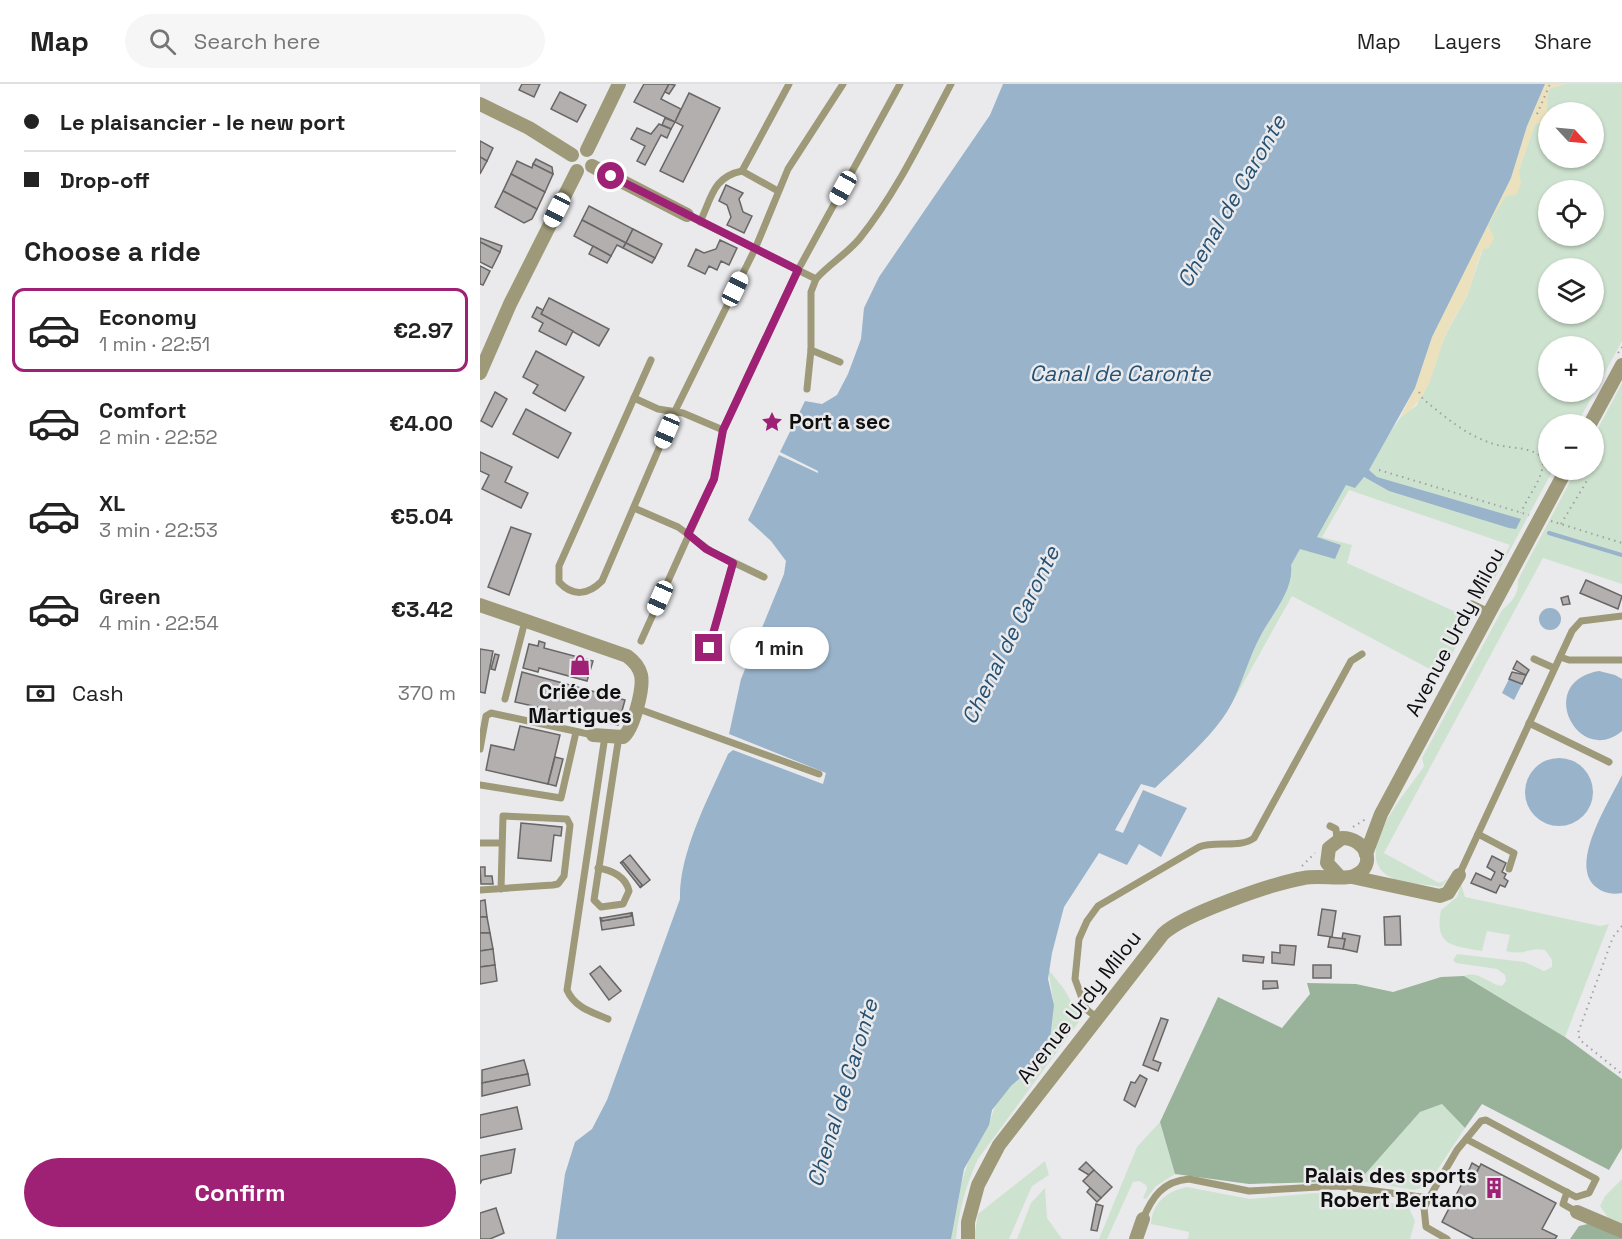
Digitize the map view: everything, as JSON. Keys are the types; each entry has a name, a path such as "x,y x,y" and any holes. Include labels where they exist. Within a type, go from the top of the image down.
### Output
{"street":[{"path":"586,150 619,84"},
{"path":"480,104 529,128 572,155"},
{"path":"577,150 586,150 594,159 592,166 584,172 577,171 571,164 572,155 577,150"},
{"path":"592,166 687,215"},
{"path":"480,373 510,304 577,171"},
{"path":"1595,414 1622,365"},
{"name":"Avenue Urdy Milou","path":"1351,838 1376,813 1561,480"},
{"path":"480,605 627,656 634,661 641,675 642,684 629,730 623,737 606,736"},
{"name":"Avenue Urdy Milou","path":"1367,857 1376,813"},
{"path":"1367,857 1360,872 1346,877 1329,867 1322,854 1329,848 1334,832 1351,838 1361,843 1367,857 1374,875 1390,885"},
{"name":"Avenue Urdy Milou","path":"968,1239 968,1222 978,1185 999,1145 1154,944 1175,924 1298,874 1322,854"},
{"name":"Avenue Urdy Milou","path":"1298,874 1346,877 1445,895 1451,890 1459,875"},
{"path":"1577,1212 1622,1231"},
{"path":"1136,1239 1143,1220"}],"lane":[{"path":"742,171 789,84"},
{"path":"651,360 559,566 559,582 564,587 584,593 593,591 602,581 675,411 755,249 778,191 797,152 826,114 843,84"},
{"path":"641,641 714,479 723,430 798,270 900,84"},
{"path":"807,388 811,350 810,292 816,279 858,240 870,224 896,186 951,84"},
{"path":"700,222 720,180 727,174 742,171 778,191"},
{"path":"687,215 816,279"},
{"path":"811,350 840,362"},
{"path":"634,398 658,409 675,411 723,430"},
{"path":"634,508 688,534 706,549 764,578"},
{"path":"709,648 733,563"},
{"path":"1472,604 1489,612"},
{"path":"1459,875 1572,631 1581,621 1622,616"},
{"path":"505,699 525,621"},
{"path":"1096,1017 1086,1009 1077,988 1075,973 1079,939 1094,910 1199,847 1206,844 1246,842 1254,838 1351,661 1362,654"},
{"path":"1560,657 1569,660 1622,660"},
{"path":"1534,659 1554,668"},
{"path":"636,708 819,774"},
{"path":"480,749 486,716 491,713 576,732 606,736"},
{"path":"1529,723 1609,762"},
{"path":"480,785 561,798 576,732"},
{"path":"598,868 615,873 628,887 623,904 601,907 595,904 606,736"},
{"path":"606,736 567,990 571,1000 580,1007 608,1019"},
{"path":"480,890 501,889 558,884 564,876 570,825 563,818 506,814 501,820 501,889"},
{"path":"1478,834 1514,853 1509,869"},
{"path":"480,843 501,843"},
{"path":"1447,1239 1426,1227 1424,1208 1466,1139 1480,1121 1486,1120 1596,1179 1587,1194 1578,1197 1466,1139"},
{"path":"1143,1220 1160,1190 1179,1180 1189,1179 1249,1191 1337,1186 1429,1198"},
{"path":"1567,1192 1563,1203 1577,1212"}],"path":[{"path":"1537,114 1550,84"},
{"path":"1419,392 1423,399 1468,433 1494,444 1529,450 1543,458 1532,494 1521,513"},
{"path":"1379,470 1622,543"},
{"path":"1561,524 1587,480"},
{"path":"1334,832 1359,826 1376,813"},
{"path":"1298,874 1305,864 1322,854"},
{"path":"1622,926 1613,937 1578,1033 1580,1040 1622,1074"}],"green space":[{"path":"1565,84 1622,84 1622,341 1604,374 1604,336 1538,336 1538,402 1589,402 1582,414 1538,414 1538,480 1548,480 1483,600 1481,600 1510,545 1349,490 1322,537 1352,545 1347,563 1465,616 1470,608 1474,613 1441,675 1292,596 1231,705 1258,640 1285,595 1290,565 1300,549 1317,537 1346,485 1364,477 1389,491 1369,470 1381,445 1400,418 1417,405 1447,332 1467,296 1483,249 1488,225 1519,170 1535,124 1538,122 1538,168 1604,168 1604,102 1545,102 1550,88"},
{"path":"1622,383 1622,584 1543,558 1384,853 1439,883 1448,879 1441,887 1394,879 1381,869 1376,856 1378,841 1385,824 1424,766 1422,758 1502,610 1514,597 1518,580 1571,480 1604,480 1604,417"},
{"path":"1461,884 1465,897 1600,926 1609,924 1565,1037 1464,976 1479,976 1502,986 1506,981 1505,975 1497,969 1456,963 1453,960 1457,954 1525,962 1544,971 1552,967 1552,960 1545,950 1518,953 1506,951 1510,935 1487,931 1482,951 1462,948 1448,942 1440,931 1441,910 1457,897"},
{"path":"1048,969 1064,989 1081,1019 978,1159 964,1198 956,1239 951,1239 956,1200 970,1156 991,1118 996,1103 1011,1086 1028,1073 1054,1005"},
{"path":"1464,976 1565,1037 1622,1079 1622,1148 1609,1170 1482,1104 1465,1128 1442,1104 1420,1112 1359,1181 1249,1184 1175,1174 1160,1122 1218,997 1282,1028 1310,994 1307,983 1356,984 1393,992 1441,977"},
{"path":"1442,1104 1465,1128 1426,1187 1414,1190 1359,1181 1420,1112"},
{"path":"1160,1122 1175,1174 1156,1186 1146,1199 1143,1198 1147,1189 1146,1185 1139,1181 1133,1182 1107,1239 1099,1239 1137,1147"},
{"path":"1045,1161 1049,1175 1032,1186 1009,1239 974,1239 978,1214"},
{"path":"1622,1179 1622,1225 1609,1219 1600,1206 1605,1196"},
{"path":"1187,1187 1250,1199 1315,1193 1346,1195 1408,1206 1415,1221 1410,1239 1188,1239 1189,1232 1151,1224 1154,1210 1162,1199"},
{"path":"1045,1188 1047,1218 1062,1239 1017,1239 1031,1203"},
{"path":"1588,1224 1622,1237 1622,1239 1570,1239 1579,1226"}],"sand":[{"path":"1545,84 1565,84 1550,88 1548,102 1538,102 1538,123 1535,124 1519,170 1521,184 1516,195 1506,196 1488,225 1494,238 1489,248 1483,249 1468,293 1446,334 1425,391 1411,409 1400,418 1415,388 1432,337 1511,178 1527,126"}],"water":[{"name":"Canal de Caronte","path":"1003,84 1545,84 1527,126 1511,178 1432,337 1415,388 1369,470 1377,477 1521,519 1516,529 1509,528 1389,491 1364,477 1355,488 1346,485 1317,537 1341,545 1335,559 1300,549 1291,565 1286,593 1257,643 1236,695 1225,715 1197,748 1155,788 1141,784 1115,830 1123,833 1143,790 1187,808 1161,857 1139,844 1127,865 1099,853 1064,907 1048,979 1054,1005 1050,1039 1040,1061 1011,1086 992,1110 989,1125 964,1169 951,1239 556,1239 565,1174 575,1142 592,1129 607,1100 680,899 684,863 696,825 728,754 733,750 823,784 826,773 729,734 741,679 784,574 786,561 771,541 748,520 779,455 818,473 780,452 805,401 822,404 837,395 848,374 861,339 864,308 879,277 990,115"},
{"path":"1550,608 1558,611 1561,619 1558,627 1550,630 1542,627 1539,619 1542,611"},
{"path":"1599,671 1622,679 1622,731 1606,739 1591,739 1578,731 1570,719 1566,705 1569,690 1580,678"},
{"path":"1509,679 1522,684 1514,700 1502,693"},
{"path":"1566,758 1578,764 1587,773 1593,785 1591,805 1583,816 1566,826 1552,826 1535,816 1527,805 1525,785 1535,768 1546,760"},
{"path":"1622,775 1622,893 1611,894 1596,887 1589,877 1587,863 1594,832"}],"building":[{"path":"522,84 540,84 534,97 519,90"},
{"path":"644,84 669,84 661,99 681,109 675,122 634,102"},
{"path":"669,84 675,85 669,94 665,92"},
{"path":"560,92 586,105 577,122 551,109"},
{"path":"689,93 720,108 683,182 660,171 683,126 675,122"},
{"path":"665,118 675,122 671,129 662,125"},
{"path":"659,124 671,129 667,138 661,135 645,165 637,161 645,146 631,139 637,128 651,134"},
{"path":"480,141 493,148 487,161 480,157"},
{"path":"480,157 487,161 480,174"},
{"path":"536,159 552,167 553,174 533,164"},
{"path":"517,161 532,168 533,164 553,174 545,192 511,174"},
{"path":"511,174 545,192 537,209 503,191"},
{"path":"726,185 743,193 739,199 743,212 752,216 744,233 727,225 731,217 727,205 719,201"},
{"path":"503,191 537,209 532,219 524,223 495,207"},
{"path":"589,206 633,229 626,243 582,220"},
{"path":"582,220 626,243 623,248 617,245 611,256 574,236"},
{"path":"633,229 662,244 655,258 626,243"},
{"path":"480,238 502,246 500,252 480,242"},
{"path":"720,240 737,248 729,265 721,261 717,270 709,266 705,274 688,266 696,249 704,253 716,249"},
{"path":"480,242 500,252 492,268 480,262"},
{"path":"626,243 655,258 652,263 623,248"},
{"path":"593,246 611,256 607,263 589,254"},
{"path":"480,266 490,271 483,285 480,284"},
{"path":"549,298 609,329 599,346 541,314"},
{"path":"537,307 543,310 541,314 573,331 566,345 539,331 543,323 532,317"},
{"path":"536,351 584,377 565,411 533,393 538,385 523,377"},
{"path":"495,392 507,399 492,427 481,421"},
{"path":"526,409 571,433 558,458 513,434"},
{"path":"480,452 512,467 505,482 528,493 521,508 482,489 489,475 480,471"},
{"path":"511,527 531,534 509,595 488,587"},
{"path":"1586,580 1622,596 1618,609 1580,593"},
{"path":"1568,596 1570,604 1563,605 1561,598"},
{"path":"539,641 545,643 544,648 593,661 587,681 539,668 538,672 523,668 529,644 538,646"},
{"path":"480,649 493,651 485,693 480,692"},
{"path":"495,654 499,655 495,670 491,669"},
{"path":"1517,661 1529,670 1526,675 1513,669"},
{"path":"522,672 625,700 618,725 515,702"},
{"path":"1512,672 1526,675 1522,684 1509,679"},
{"path":"520,726 560,735 548,784 486,770 491,745 514,750"},
{"path":"555,757 563,759 556,786 548,784"},
{"path":"521,823 562,827 561,836 554,835 551,861 518,858"},
{"path":"630,855 650,880 640,888 642,885 623,862 620,863"},
{"path":"1492,856 1506,863 1502,872 1506,874 1504,878 1508,881 1505,887 1500,885 1496,893 1471,883 1476,873 1491,880 1495,872 1487,867"},
{"path":"623,862 642,885 640,887 621,863"},
{"path":"480,867 485,867 485,876 492,876 493,884 481,884"},
{"path":"485,900 487,917 480,917 480,901"},
{"path":"1322,909 1336,911 1332,937 1318,935"},
{"path":"632,912 634,925 602,930 600,917 602,921 631,916"},
{"path":"631,913 631,916 602,921 601,918"},
{"path":"1400,916 1401,945 1385,945 1384,917"},
{"path":"480,917 487,917 490,933 480,933"},
{"path":"480,933 490,933 493,949 480,951"},
{"path":"1343,933 1360,936 1357,952 1343,949 1345,939 1342,939"},
{"path":"1330,937 1345,939 1343,949 1328,947"},
{"path":"1280,945 1296,946 1294,965 1272,963 1272,952 1280,953"},
{"path":"493,949 495,965 480,967 480,951"},
{"path":"1243,955 1264,957 1263,963 1243,961"},
{"path":"495,965 497,981 480,984 480,967"},
{"path":"1313,965 1331,965 1331,978 1313,978"},
{"path":"600,966 621,991 609,1000 590,974"},
{"path":"1263,981 1277,981 1278,988 1263,989"},
{"path":"1161,1018 1168,1020 1153,1060 1161,1063 1158,1071 1143,1065"},
{"path":"524,1060 528,1074 482,1083 482,1070"},
{"path":"528,1074 530,1085 482,1096 482,1083"},
{"path":"1140,1075 1147,1079 1135,1107 1124,1100 1131,1082 1135,1083"},
{"path":"517,1107 522,1129 480,1138 480,1115"},
{"path":"515,1149 511,1173 482,1180 480,1184 480,1156"},
{"path":"1086,1162 1094,1170 1089,1175 1079,1169"},
{"path":"1472,1163 1479,1167 1476,1174 1469,1170"},
{"name":"Palais des sports Robert Bertano","path":"1481,1164 1556,1203 1542,1229 1557,1236 1555,1239 1474,1239 1442,1222 1469,1170 1476,1174"},
{"path":"1094,1170 1112,1187 1101,1198 1083,1181"},
{"path":"1090,1188 1101,1198 1097,1202 1087,1192"},
{"path":"1096,1204 1103,1206 1097,1231 1091,1230"},
{"path":"496,1208 504,1233 490,1239 480,1239 480,1213"}],"waterway":[{"path":"1549,533 1622,555"}],"place":[{"name":"Port a sec","path":"772,422"},
{"name":"Criée de Martigues","path":"580,665"},
{"name":"Palais des sports Robert Bertano","path":"1494,1188"}],"route":[{"path":"611,176 798,270 723,430 714,479 688,534 706,549 733,563 709,648"}],"water label":[{"name":"Chenal de Caronte","path":"1231,201"},
{"name":"Chenal de Caronte","path":"1010,635"},
{"name":"Chenal de Caronte","path":"842,1093"}]}
